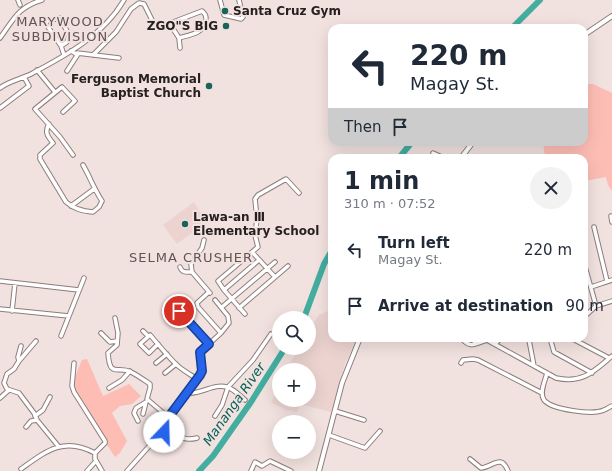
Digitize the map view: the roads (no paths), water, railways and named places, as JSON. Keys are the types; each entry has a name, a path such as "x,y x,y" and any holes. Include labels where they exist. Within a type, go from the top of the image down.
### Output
{"main road":[{"path":"588,32 612,16"},
{"path":"320,471 347,367 358,342"}],"street":[{"path":"18,0 20,5"},
{"path":"0,38 20,10 30,4 42,0"},
{"path":"1,86 24,77 64,56 75,52 108,23 124,0"},
{"path":"220,0 224,15 241,19 243,14 238,0"},
{"path":"93,55 116,32 131,9 139,3 144,4 153,22 163,26 202,11 206,17 206,22 203,28 199,32 179,38"},
{"path":"60,46 67,42 69,35 60,18 47,21 46,24 60,46 64,56"},
{"path":"170,24 179,38 180,48"},
{"path":"75,52 119,58"},
{"path":"67,71 75,52"},
{"path":"37,70 55,92"},
{"path":"0,108 28,86 24,77"},
{"path":"63,112 75,101 62,87 36,109 74,155"},
{"path":"49,124 46,132 53,143 40,155 40,159 58,186 64,199 71,206 83,212 93,212 99,207 102,201 94,189 93,182 83,165"},
{"path":"245,314 218,283 219,279 258,247 255,235 257,219 256,199 258,195 286,179 299,192"},
{"path":"71,206 94,189"},
{"path":"611,216 612,222"},
{"path":"594,227 607,281"},
{"path":"204,240 202,248 191,264 192,272 210,292 197,303 198,307 221,333"},
{"path":"252,252 275,278"},
{"path":"224,290 259,260"},
{"path":"222,307 275,262"},
{"path":"240,308 288,266"},
{"path":"180,267 184,272 192,272"},
{"path":"588,277 596,306"},
{"path":"61,336 84,278"},
{"path":"591,287 612,280"},
{"path":"0,281 79,290"},
{"path":"12,310 15,283"},
{"path":"130,470 152,443 164,432 168,425 168,418 202,371 200,352 227,326 229,320 228,316 216,300"},
{"path":"588,313 596,306 612,301"},
{"path":"0,309 68,316"},
{"path":"179,311 209,344"},
{"path":"115,318 118,333 117,345 108,353 109,363 112,368 116,370 130,371 150,384 143,414"},
{"path":"143,330 148,336 150,335 176,364 197,379"},
{"path":"101,333 110,342 117,341"},
{"path":"215,416 222,405 228,387 253,360 271,334"},
{"path":"148,336 140,344 148,353 158,344"},
{"path":"36,341 14,369 7,374 4,384 9,390 19,393 36,418 59,447"},
{"path":"465,342 468,345 479,343"},
{"path":"493,342 534,366 563,380 584,378 611,357 579,342"},
{"path":"529,342 534,366"},
{"path":"551,342 554,352 592,373"},
{"path":"19,361 18,357 21,346"},
{"path":"156,364 167,354"},
{"path":"461,363 463,360 478,360 542,393"},
{"path":"74,363 72,386 74,392 105,441 105,443 94,453"},
{"path":"165,373 176,364"},
{"path":"109,388 122,380 130,371"},
{"path":"547,373 542,393 544,400 550,404 566,410 603,411 612,406"},
{"path":"187,393 192,394 212,387 228,387 245,400"},
{"path":"0,398 9,390"},
{"path":"26,428 43,409 50,397"},
{"path":"147,400 168,418"},
{"path":"138,421 134,413 136,408 147,400"},
{"path":"335,411 364,420"},
{"path":"168,425 183,439 189,440 197,438"},
{"path":"329,435 365,448 380,431"},
{"path":"21,469 48,450 71,445 86,448 94,453 96,461 102,471"},
{"path":"470,459 481,468 497,461 506,466 508,471"},
{"path":"87,471 96,461"},
{"path":"251,471 256,462 262,466 270,461 291,471"}],"waterway":[{"name":"Mananga River","path":"516,24 540,0"},
{"name":"Mananga River","path":"402,154 409,146"},
{"name":"Mananga River","path":"307,311 328,257"},
{"name":"Mananga River","path":"199,471 213,456 251,402 281,355"}],"place":[{"name":"Santa Cruz Gym","path":"225,11"},
{"name":"ZGO\"S BIG","path":"226,26"},
{"name":"Ferguson Memorial Baptist Church","path":"209,86"},
{"name":"Lawa-an Ⅲ Elementary School","path":"185,224"}],"district":[{"name":"MARYWOOD SUBDIVISION","path":"60,28"},
{"name":"SELMA CRUSHER","path":"191,257"}]}
